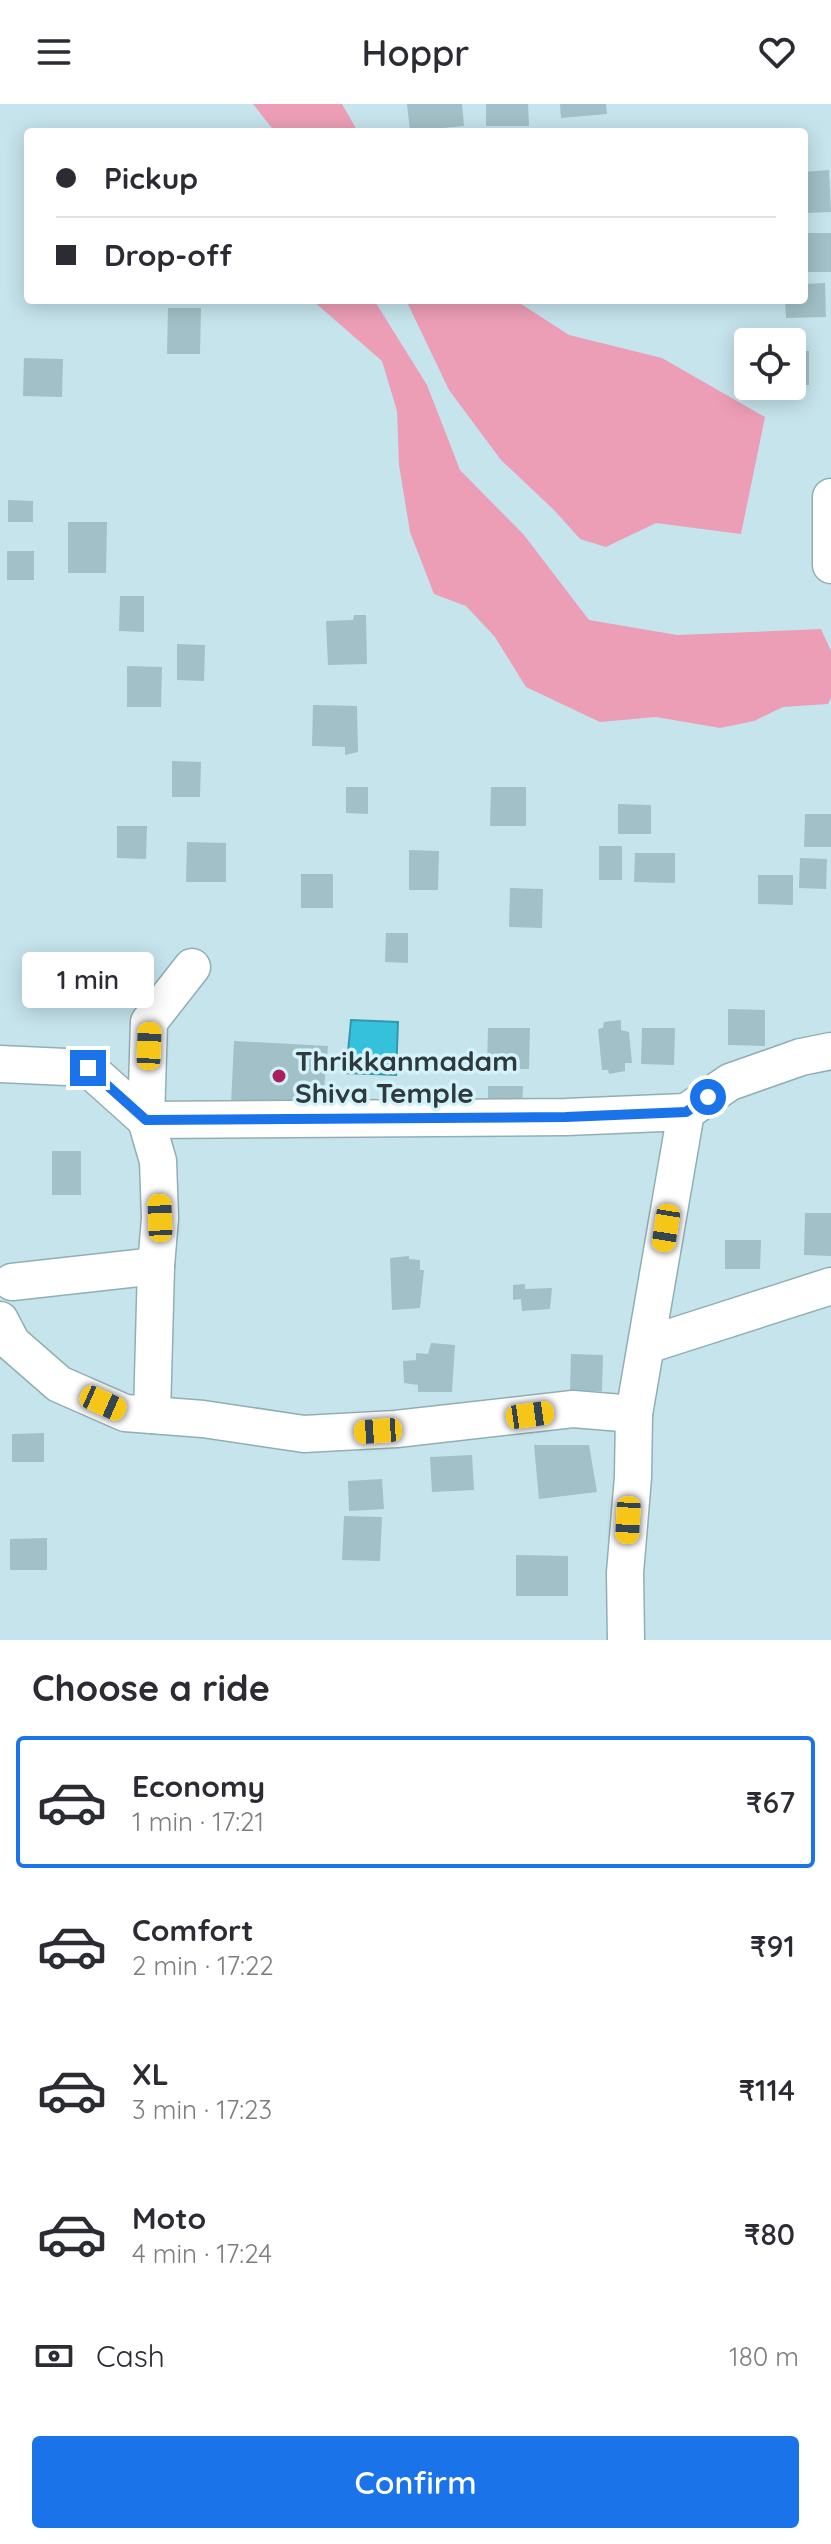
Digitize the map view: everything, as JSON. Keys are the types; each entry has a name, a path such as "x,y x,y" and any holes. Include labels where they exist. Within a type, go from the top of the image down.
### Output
{"street":[{"path":"831,497 831,565"},
{"path":"152,1415 160,1218 158,1161 146,1120 149,1022 192,967"},
{"path":"0,1064 88,1068 146,1120 566,1117 686,1112 730,1082 801,1057 831,1051"},
{"path":"626,1640 625,1573 633,1477 634,1414 686,1112"},
{"path":"4,1287 156,1266"},
{"path":"647,1345 831,1286"},
{"path":"0,1320 12,1343 59,1384 125,1413 203,1419 304,1434 396,1429 573,1409 634,1414"}],"shaded area":[{"path":"253,104 342,104 356,128 272,128"},
{"path":"317,304 376,304 427,385 460,470 524,535 589,620 677,635 821,629 831,651 831,697 828,704 783,707 754,721 720,728 656,717 600,722 526,687 495,637 466,606 434,594 410,532 399,465 397,411 382,361"},
{"path":"408,304 521,304 569,335 662,358 765,417 741,534 656,523 606,547 580,539 501,460 449,390"}],"water":[{"path":"351,1020 398,1022 396,1075 346,1073"}],"building":[{"path":"407,104 462,104 464,126 410,128"},
{"path":"486,104 528,104 529,126 486,126"},
{"path":"560,104 606,104 607,114 561,118"},
{"path":"829,170 831,212 808,213 808,172"},
{"path":"808,233 831,233 831,272 808,272"},
{"path":"825,283 826,317 786,318 785,304 808,304 808,284"},
{"path":"168,308 201,308 200,354 167,354"},
{"path":"806,351 809,351 809,385 806,385"},
{"path":"24,358 63,359 62,397 23,396"},
{"path":"8,500 33,501 33,522 8,522"},
{"path":"68,522 107,522 106,573 68,573"},
{"path":"7,551 34,551 34,580 7,580"},
{"path":"120,596 144,596 144,632 119,631"},
{"path":"354,615 366,615 367,664 328,665 326,621 353,620"},
{"path":"177,644 205,645 204,681 177,680"},
{"path":"127,666 162,667 161,707 127,707"},
{"path":"313,705 357,706 358,752 345,755 345,747 312,746"},
{"path":"172,761 201,762 200,797 172,797"},
{"path":"346,787 368,787 368,814 346,813"},
{"path":"491,787 526,787 526,826 490,826"},
{"path":"618,804 651,805 651,834 618,834"},
{"path":"805,814 831,814 831,847 804,847"},
{"path":"117,826 147,826 146,859 117,858"},
{"path":"187,842 226,843 226,882 186,882"},
{"path":"599,846 622,846 622,880 599,880"},
{"path":"409,850 439,851 438,890 409,890"},
{"path":"635,853 675,853 675,883 634,882"},
{"path":"800,858 827,859 826,889 799,888"},
{"path":"301,874 333,874 333,908 301,908"},
{"path":"758,875 793,875 793,905 758,904"},
{"path":"510,888 543,889 542,928 509,927"},
{"path":"386,933 408,933 408,963 385,962"},
{"path":"98,957 136,958 136,992 98,992"},
{"path":"728,1009 765,1010 765,1046 728,1045"},
{"path":"621,1020 621,1030 629,1032 632,1063 625,1063 625,1071 609,1074 608,1070 602,1070 598,1029 603,1028 604,1022"},
{"path":"488,1028 530,1028 529,1069 487,1069"},
{"path":"642,1028 675,1028 674,1065 641,1064"},
{"name":"Thrikkanmadam Shiva Temple","path":"234,1041 328,1046 322,1109 231,1105"},
{"path":"488,1086 523,1086 522,1108 488,1108"},
{"path":"440,1092 471,1093 470,1107 440,1107"},
{"path":"52,1151 81,1151 81,1195 52,1195"},
{"path":"805,1213 831,1213 831,1256 804,1255"},
{"path":"725,1240 761,1240 760,1269 725,1269"},
{"path":"409,1256 409,1259 420,1260 420,1270 424,1270 420,1308 392,1310 390,1258"},
{"path":"525,1284 525,1289 552,1288 550,1309 522,1311 521,1299 513,1300 513,1285"},
{"path":"431,1343 455,1345 452,1392 418,1392 418,1385 404,1383 403,1361 416,1360 416,1353 428,1354"},
{"path":"571,1354 603,1355 602,1391 570,1391"},
{"path":"44,1433 44,1462 12,1462 12,1434"},
{"path":"534,1445 589,1445 597,1492 539,1499"},
{"path":"472,1455 474,1490 432,1492 430,1457"},
{"path":"382,1479 384,1509 349,1511 348,1481"},
{"path":"344,1516 382,1517 380,1561 342,1560"},
{"path":"47,1538 47,1570 10,1570 10,1539"},
{"path":"516,1555 568,1556 568,1596 516,1596"}],"place":[{"name":"Thrikkanmadam Shiva Temple","path":"279,1076"}],"route":[{"path":"88,1068 146,1120 566,1117 686,1112 708,1097"}]}
